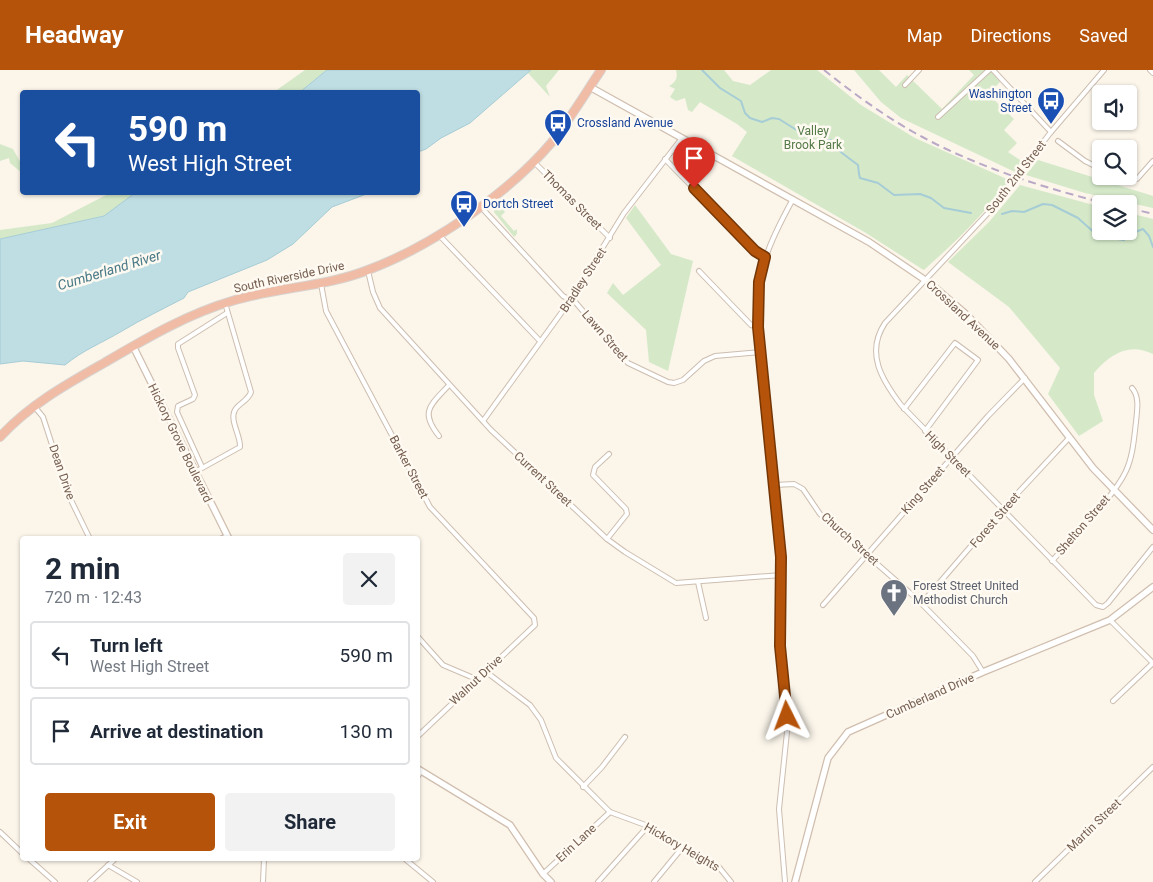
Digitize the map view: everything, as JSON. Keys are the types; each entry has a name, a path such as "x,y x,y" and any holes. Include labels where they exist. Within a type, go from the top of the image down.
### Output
{"highway":[{"name":"South Riverside Drive","path":"0,437 34,406 56,390 178,322 225,304 262,294 322,284 368,271 415,250 439,236 480,206 534,162 562,128 601,70"}],"main road":[{"name":"Crossland Avenue","path":"590,87 793,199 876,247 924,279 967,315 1026,378 1069,438 1113,490 1153,530"},
{"name":"Hickory Grove Boulevard","path":"132,346 227,536"},
{"name":"Cumberland Drive","path":"795,882 828,758 848,732 983,672 1110,620 1153,587"},
{"path":"420,773 510,825 542,874 551,882"}],"street":[{"path":"905,85 919,70"},
{"path":"938,117 989,70"},
{"path":"994,70 1051,132"},
{"name":"South 2nd Street","path":"924,279 988,213 1051,132 1104,70"},
{"path":"1150,70 1153,73"},
{"name":"Bradley Street","path":"483,422 570,299 624,213 682,138"},
{"path":"1058,141 1092,164"},
{"path":"665,159 755,251 765,257"},
{"path":"1137,177 1153,161"},
{"name":"Thomas Street","path":"534,162 610,238"},
{"path":"785,882 780,809 787,732 787,701 780,646 782,575 775,485 758,327 759,282 765,257 793,199"},
{"name":"Lawn Street","path":"480,206 563,296 576,303 628,363 674,383 683,380 704,361 715,356 761,352"},
{"path":"439,236 540,341"},
{"name":"Current Street","path":"368,271 372,292 380,308 483,422 607,539 673,582 698,582 782,575"},
{"path":"700,271 751,325 758,327"},
{"name":"High Street","path":"924,279 885,323 876,346 878,368 904,409 1092,603 1103,607 1111,600 1153,547"},
{"name":"Barker Street","path":"322,284 326,311 430,507 534,618 535,625"},
{"path":"195,472 240,447 233,416 235,410 250,396 251,392 225,304"},
{"path":"202,467 177,412 178,406 193,399 195,395 178,344 227,313"},
{"path":"904,409 956,342 978,360 925,431"},
{"name":"King Street","path":"823,605 952,458 1026,378"},
{"path":"438,436 427,414 431,404 449,385"},
{"name":"Shelton Street","path":"1052,561 1113,490 1125,472 1134,441 1137,401 1132,388"},
{"name":"Dean Drive","path":"34,406 43,417 68,494 89,536"},
{"name":"Forest Street","path":"922,603 1002,510 1069,438"},
{"path":"607,539 627,514 626,509 594,475 595,467 609,454"},
{"name":"Church Street","path":"775,485 788,483 798,486 820,514 922,603 973,656 983,672"},
{"path":"698,582 706,618"},
{"path":"1110,620 1153,663 1113,701"},
{"name":"Walnut Drive","path":"420,734 535,625"},
{"path":"420,639 443,665 476,679"},
{"name":"Hickory Heights","path":"485,671 530,705 541,720 556,758 610,812 648,826 682,848 718,866 731,882"},
{"path":"583,786 602,767 625,737"},
{"name":"Martin Street","path":"1035,882 1153,767"},
{"name":"Erin Lane","path":"542,874 610,812"},
{"path":"598,882 648,826"},
{"path":"0,832 20,851"},
{"path":"654,882 682,848"},
{"path":"31,861 55,882"},
{"path":"90,882 113,861"},
{"path":"264,861 264,882"},
{"path":"407,861 432,882"},
{"path":"108,865 136,882"}],"green space":[{"path":"305,70 327,70 302,90 277,90"},
{"path":"531,70 559,70 546,86 550,97 528,73"},
{"name":"Valley Brook Park","path":"676,70 724,70 733,81 750,85 771,70 817,70 861,105 915,138 1009,180 980,216 924,270 866,233 732,156 747,132 700,102 692,112 688,110 685,98 676,101 670,97 675,89 669,86 676,80"},
{"path":"854,70 879,70 896,87 907,75 942,109 974,75 969,70 990,70 1000,82 988,94 1014,119 1004,130 1017,143 1008,152 1023,162 1015,172 901,118 881,102"},
{"path":"0,144 13,149 20,161 20,171 10,163 9,158 0,161"},
{"path":"1038,160 1092,177 1092,185 1118,185 1153,196 1153,208 1137,204 1137,195 1094,195 1026,175"},
{"path":"1020,185 1092,205 1092,240 1137,240 1137,215 1153,219 1153,354 1136,349 1128,350 1113,355 1100,366 1094,373 1094,395 1103,421 1079,436 1048,394 1060,368 1009,307 948,262 989,222"},
{"path":"106,195 132,195 104,216 0,239 0,230 52,223"},
{"path":"499,204 505,212 501,216 514,231 517,229 517,234 514,237 494,212 494,208"},
{"path":"635,205 671,254 693,261 668,371 649,362 646,330 607,293 613,283 623,295 661,265 626,218"}],"water":[{"path":"327,70 531,70 470,123 420,151 420,90 302,90"},
{"name":"Cumberland River","path":"132,195 364,195 332,207 293,244 267,260 188,292 184,298 86,351 65,365 23,361 0,364 0,239 104,216"}],"waterway":[{"path":"702,70 720,88 741,101 745,113 750,118 762,122 772,118 779,119 814,141 831,140 842,153 858,165 860,178 878,183 894,195 920,194 931,198 944,208 971,213"},
{"path":"1002,214 1012,211 1024,212 1043,204 1052,205 1078,218 1098,236 1124,240 1133,233 1143,229 1149,236 1153,247"}],"railway":[{"path":"824,70 880,111 937,145 1010,175 1092,199"},
{"path":"1137,210 1153,214"}],"place":[{"name":"Washington Street","path":"1051,125"},
{"name":"Crossland Avenue","path":"558,147"},
{"name":"Dortch Street","path":"464,228"},
{"name":"Forest Street United Methodist Church","path":"894,617"}],"route":[{"path":"694,188 755,251 765,257 759,282 758,327 781,557 780,646 787,716"}]}
